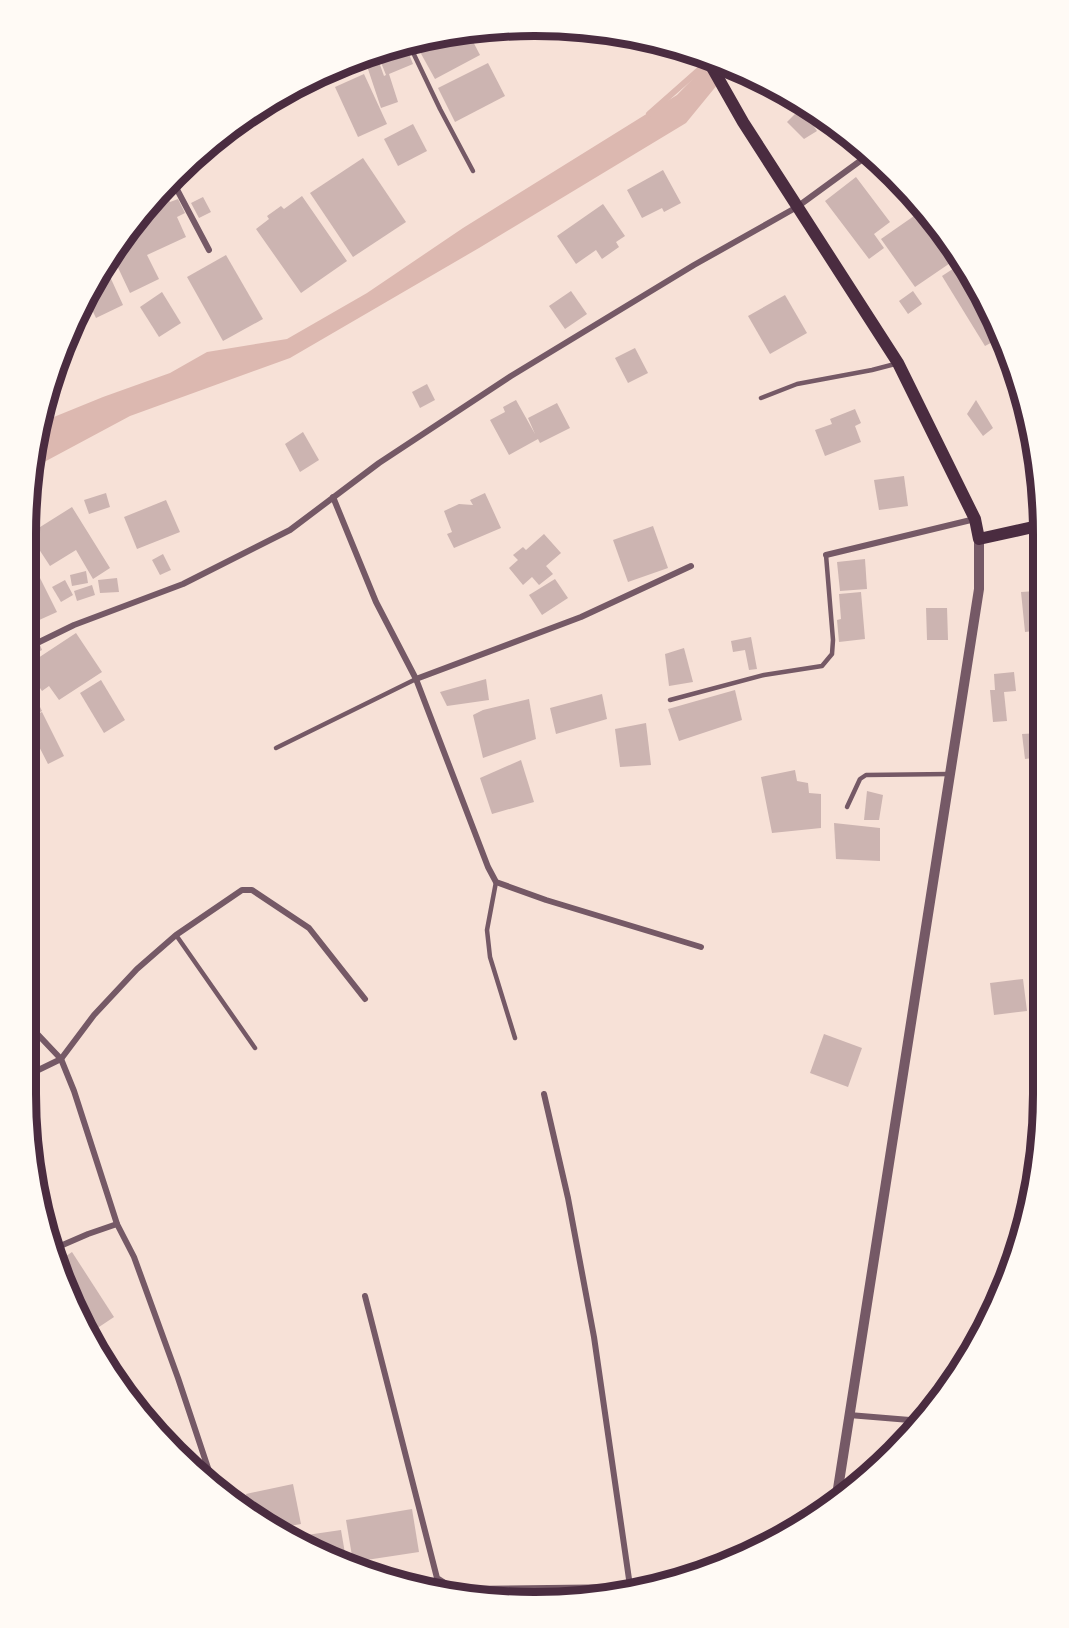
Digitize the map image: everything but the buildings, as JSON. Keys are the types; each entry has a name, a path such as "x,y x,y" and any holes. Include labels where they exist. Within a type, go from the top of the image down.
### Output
{"main road":[{"path":"712,69 743,122 898,363 975,519 980,540 1033,527"}],"street":[{"path":"36,644 74,625 183,584 290,530 379,463 511,376 797,207 862,159"},
{"path":"176,188 209,250"},
{"path":"333,497 376,602 416,680 488,867 496,882 546,900 701,947"},
{"path":"826,555 975,519"},
{"path":"838,1489 979,589 980,540"},
{"path":"416,680 581,617 691,566"},
{"path":"36,1071 61,1059 94,1015 137,969 176,935 242,890 252,890 309,927 365,999"},
{"path":"36,1033 61,1059 74,1091 117,1224 134,1257 209,1470"},
{"path":"544,1094 568,1198 594,1337 629,1583"},
{"path":"60,1246 117,1224"},
{"path":"365,1296 437,1578 446,1584"},
{"path":"849,1415 911,1420"},
{"path":"481,1589 581,1590"}],"lane":[{"path":"412,51 473,171"},
{"path":"761,398 797,384 898,363"},
{"path":"670,700 764,675 822,666 832,654 833,640 826,555"},
{"path":"276,748 416,680"},
{"path":"847,807 860,779 866,774 950,774"},
{"path":"496,882 487,930 490,957 515,1038"},
{"path":"176,935 255,1048"}],"shaded area":[{"path":"705,66 726,74 686,123 479,248 290,358 130,416 41,464 50,419 170,373 207,352 287,339 367,293 463,228 677,95"}],"waterway":[{"path":"649,114 704,66"}]}
